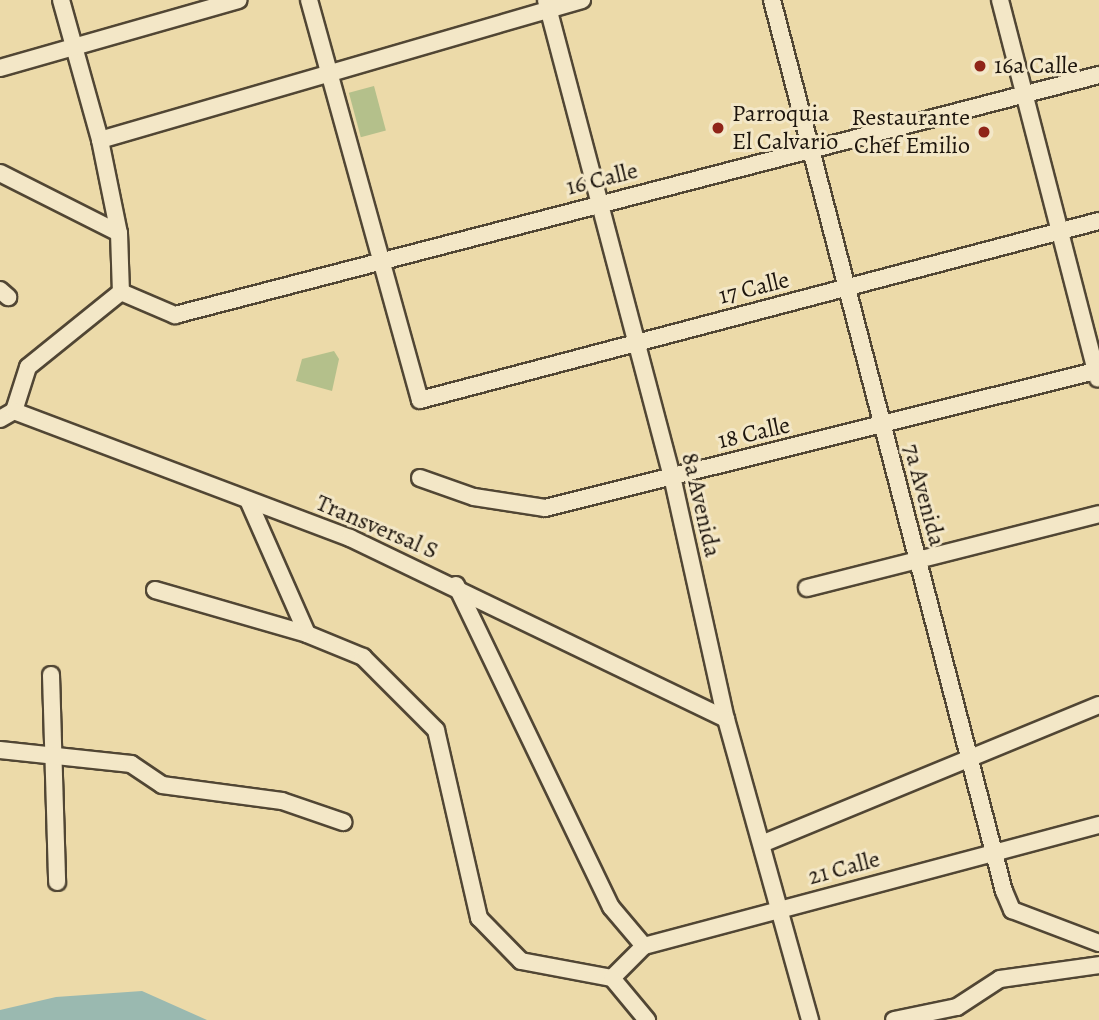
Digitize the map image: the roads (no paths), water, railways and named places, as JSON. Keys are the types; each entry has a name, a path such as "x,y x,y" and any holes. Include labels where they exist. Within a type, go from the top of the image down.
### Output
{"street":[{"path":"7,415 28,367 121,292 119,233 100,140 61,0"},
{"path":"0,68 238,0"},
{"path":"309,0 382,261"},
{"path":"100,140 329,74 547,5 582,0"},
{"name":"7a Avenida","path":"772,0 970,755 992,853 1012,910 1099,943"},
{"path":"1000,0 1098,374"},
{"name":"8a Avenida","path":"547,5 633,342 672,476 726,719 764,843 810,1020"},
{"name":"16 Calle","path":"121,292 175,315 1099,75"},
{"path":"0,173 119,233"},
{"name":"17 Calle","path":"382,261 420,400 1099,221"},
{"name":"18 Calle","path":"420,478 474,497 545,508 1098,374"},
{"name":"Transversal S","path":"7,415 248,500 456,585 726,719"},
{"path":"248,500 307,634"},
{"path":"807,588 1099,514"},
{"path":"456,585 611,907 644,946"},
{"path":"155,590 307,634 363,657 436,730 479,918 521,961 612,978 647,1020"},
{"path":"51,675 57,882"},
{"path":"764,843 970,755 1099,705"},
{"path":"0,750 131,764 162,785 282,801 343,822"},
{"name":"21 Calle","path":"612,978 644,946 781,907 1099,825"},
{"path":"894,1020 957,1007 1000,979 1099,965"}],"water":[{"path":"142,991 207,1020 0,1020 0,1010 56,997"}],"place":[{"name":"16a Calle","path":"980,66"},
{"name":"Parroquia El Calvario","path":"718,128"},
{"name":"Restaurante Chef Emilio","path":"984,132"}]}
